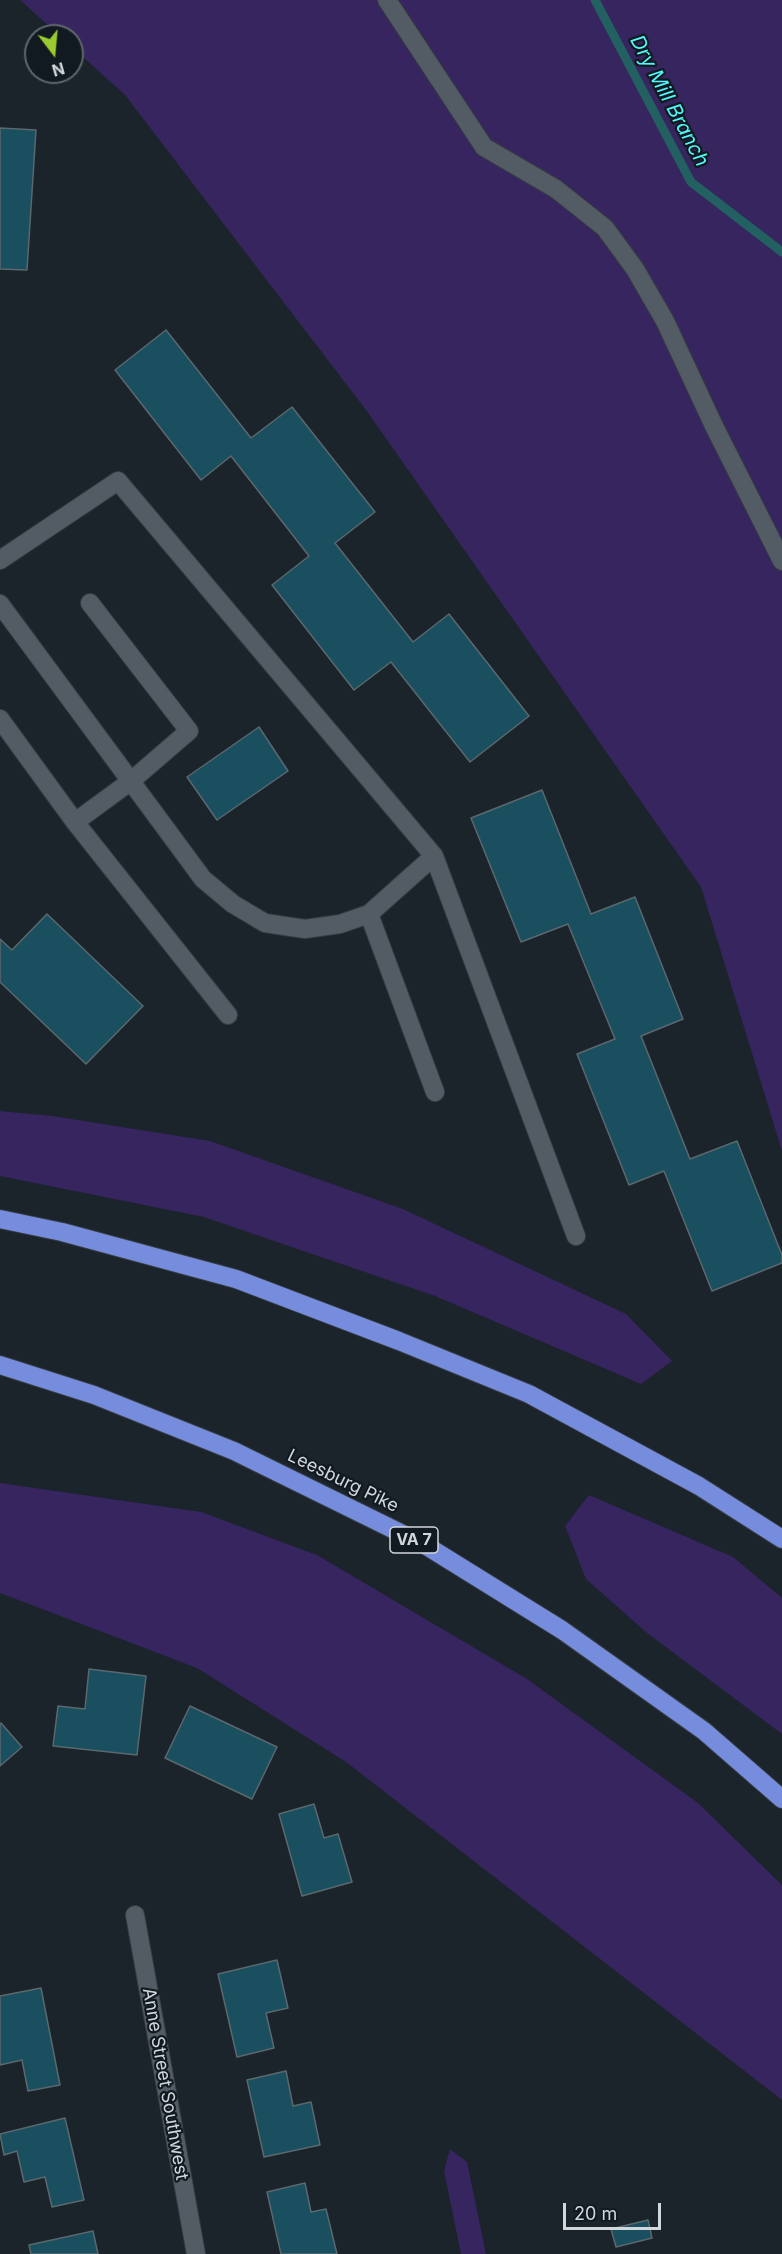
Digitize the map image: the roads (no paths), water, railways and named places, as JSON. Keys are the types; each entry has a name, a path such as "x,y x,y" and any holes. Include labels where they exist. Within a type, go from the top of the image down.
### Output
{"highway":[{"path":"0,1220 62,1232 236,1279 507,1385 529,1394 699,1486 782,1539"},
{"name":"Leesburg Pike","path":"0,1365 94,1395 234,1451 425,1545 562,1630 704,1731 782,1799"}],"street":[{"path":"387,0 484,147 564,195 605,228 635,269 665,321 714,426 782,561"},
{"path":"0,560 118,481 434,856 576,1236"},
{"path":"75,822 131,782 189,731 90,603"},
{"path":"0,604 203,879 233,904 265,923 305,929 340,924 369,914 434,856"},
{"path":"0,719 75,822 228,1015"},
{"path":"369,914 435,1092"},
{"name":"Anne Street Southwest","path":"135,1915 196,2254"}],"waterway":[{"name":"Dry Mill Branch","path":"595,0 691,182 782,252"}]}
